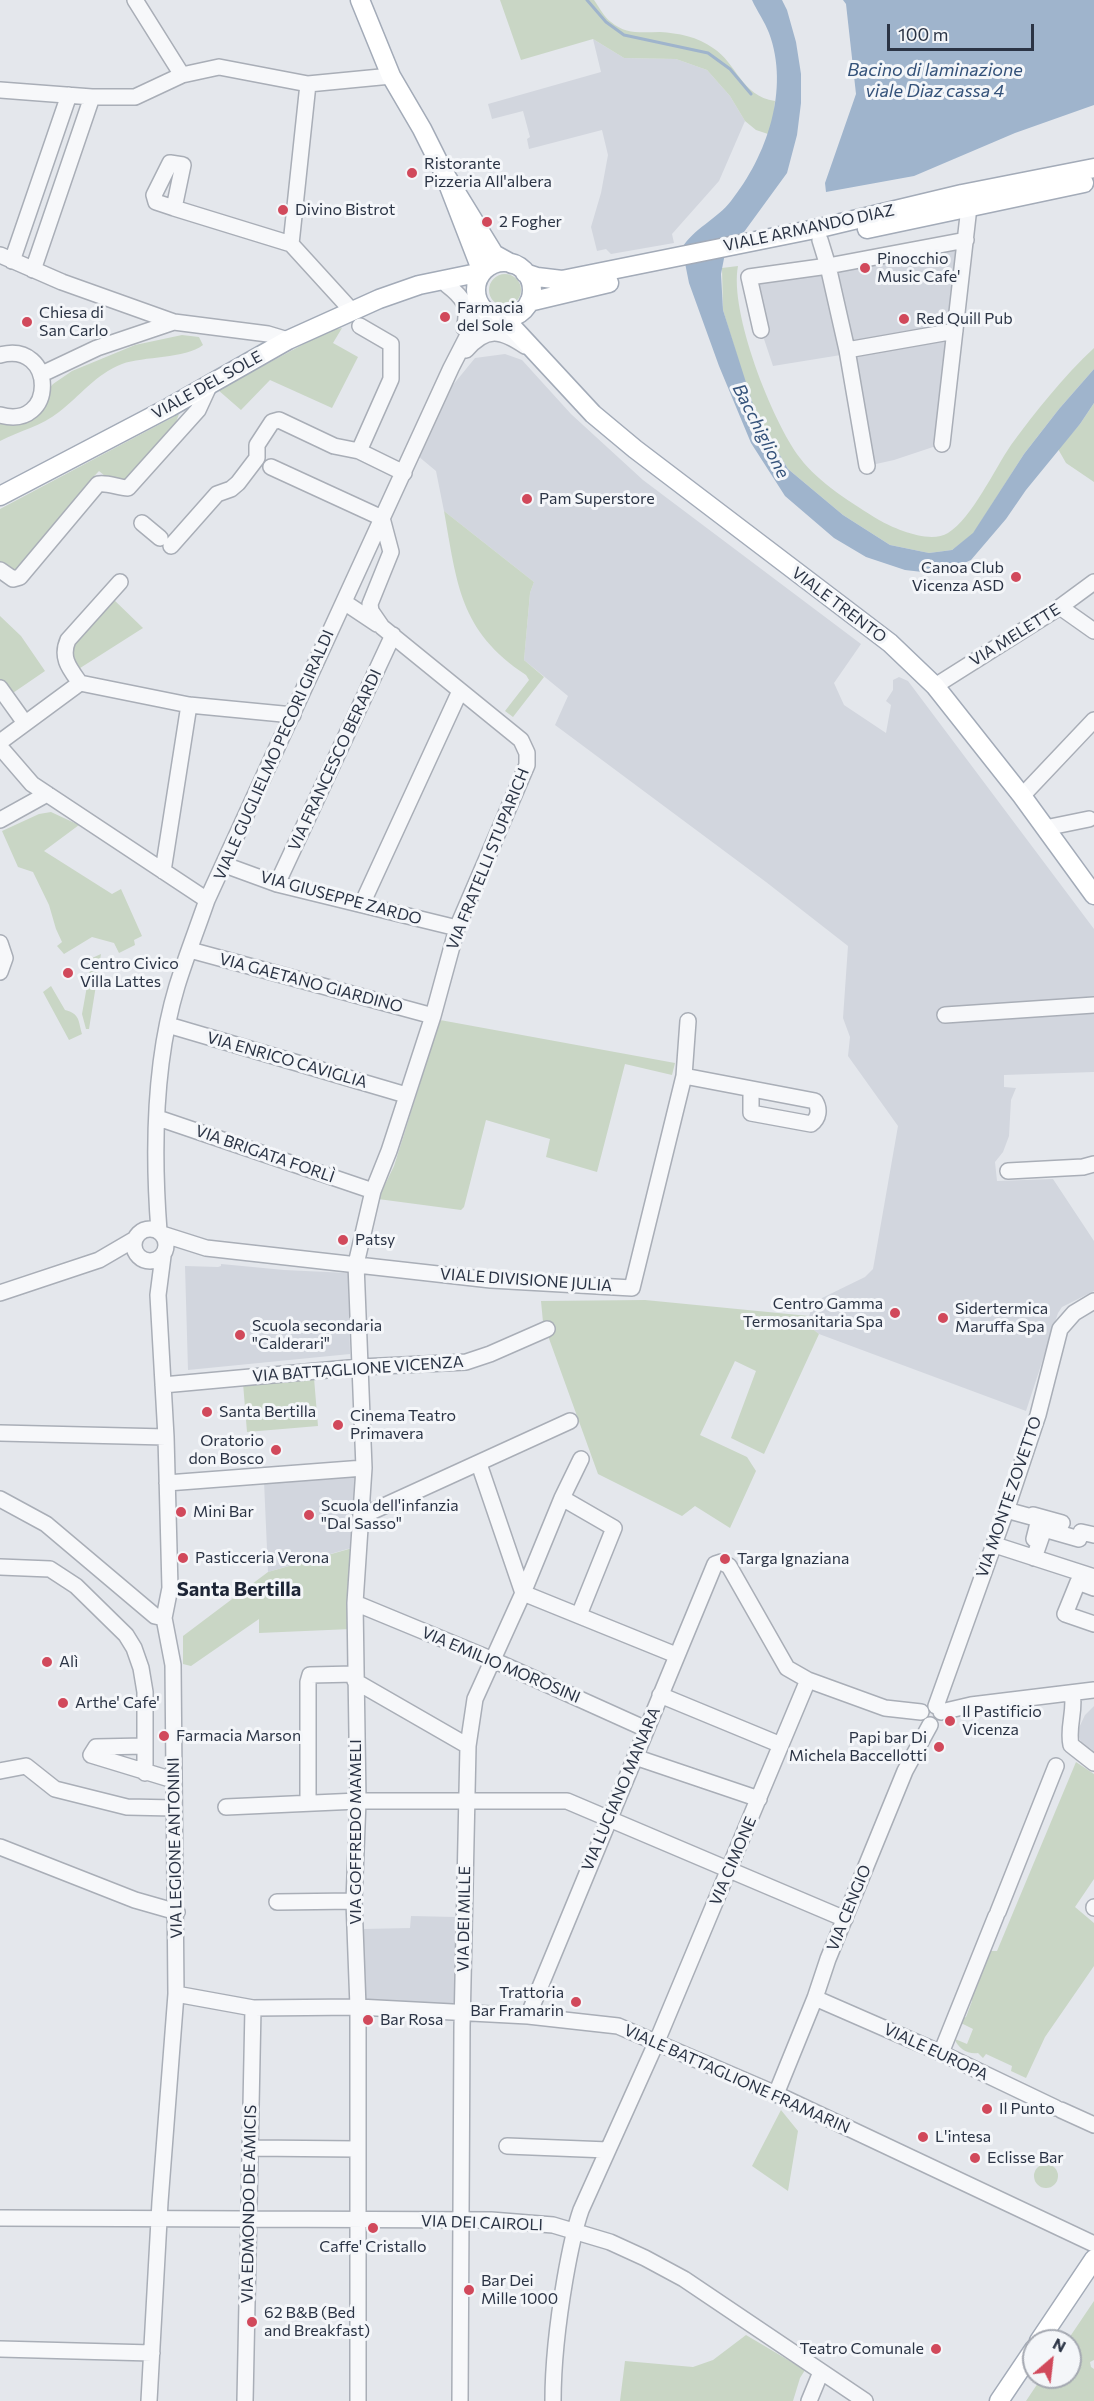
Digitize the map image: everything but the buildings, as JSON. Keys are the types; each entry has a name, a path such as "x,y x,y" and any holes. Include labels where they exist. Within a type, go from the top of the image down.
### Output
{"main road":[{"path":"360,0 391,76 422,129 472,231 482,272"},
{"path":"372,0 422,129"},
{"name":"VIALE ARMANDO DIAZ","path":"527,305 683,262 820,228 962,194 1094,168"},
{"name":"VIALE ARMANDO DIAZ","path":"738,250 820,240 1094,181"},
{"path":"472,231 494,254 519,268 531,290 527,305 520,313 500,318 486,312 477,297 476,285 482,272 496,264 519,268"},
{"path":"472,231 526,261 564,271 604,272"},
{"path":"419,285 462,266 472,231"},
{"name":"VIALE ARMANDO DIAZ","path":"519,268 537,277 562,280 683,262"},
{"name":"VIALE DEL SOLE","path":"0,496 288,340 356,319 380,299 419,285 482,272"},
{"name":"VIALE DEL SOLE","path":"419,285 447,285 477,297"},
{"name":"VIALE TRENTO","path":"527,305 526,322 542,357"},
{"name":"VIALE TRENTO","path":"500,318 542,357 593,414 635,449 890,643 935,686 1022,796 1094,895"},
{"path":"1048,2329 1094,2259"},
{"path":"1061,2329 1094,2281"},
{"path":"999,2401 1022,2367"},
{"path":"1012,2401 1022,2386"}],"street":[{"path":"135,0 182,75"},
{"path":"0,90 92,97 135,97 182,75 219,67 308,84 391,76"},
{"path":"291,244 308,84"},
{"path":"69,95 6,258 174,322 268,334 288,340"},
{"path":"33,270 92,97"},
{"path":"174,208 291,244 356,319 391,344 391,379 359,451"},
{"path":"942,444 966,240 961,209"},
{"path":"820,240 847,350 867,466"},
{"path":"760,330 749,277 828,266 966,240"},
{"path":"447,285 463,299 467,312 464,330 451,368"},
{"name":"VIALE GUGLIELMO PECORI GIRALDI","path":"160,1233 155,1199 158,1118 168,1025 177,987 207,900 469,333 477,297"},
{"path":"469,333 500,318"},
{"path":"42,374 97,348 174,322"},
{"path":"240,332 255,340 262,355"},
{"path":"451,368 476,338 493,332 511,337 542,357"},
{"path":"847,350 955,332"},
{"path":"0,356 11,353 21,355 37,366 44,384 38,404 22,416 1,416"},
{"path":"0,570 13,579 20,577 98,484 105,483 116,488 128,488 198,410 210,384"},
{"path":"142,523 166,542 217,494 231,489 238,483 257,458 257,445 272,422 279,420 333,446 359,451 404,474"},
{"path":"271,467 382,518"},
{"name":"VIA FRATELLI STUPARICH","path":"356,1264 373,1191 389,1151 433,1016 457,928 527,765 527,753 521,740 388,631 371,611 370,604 391,552 382,518"},
{"path":"120,582 68,640 64,649 64,658 80,683 189,705 293,715"},
{"name":"VIA MELETTE","path":"935,686 1060,607 1094,582"},
{"path":"344,602 388,631"},
{"path":"1060,607 1094,631"},
{"name":"VIA FRANCESCO BERARDI","path":"277,884 388,631"},
{"path":"80,683 25,723 0,745 26,778 47,794 207,900"},
{"path":"0,688 25,723"},
{"path":"362,904 460,691"},
{"path":"163,871 189,705"},
{"path":"1022,796 1091,730"},
{"path":"0,820 47,794"},
{"path":"1045,828 1089,819"},
{"name":"VIA GIUSEPPE ZARDO","path":"225,865 277,884 457,928"},
{"path":"0,943 5,958 0,972"},
{"name":"VIA GAETANO GIARDINO","path":"190,950 433,1016"},
{"path":"945,1015 1094,1005"},
{"path":"688,1021 684,1076 751,1089"},
{"name":"VIA ENRICO CAVIGLIA","path":"168,1025 406,1095"},
{"name":"VIALE DIVISIONE JULIA","path":"160,1233 206,1248 490,1280 632,1288 684,1076"},
{"name":"VIA BRIGATA FORLÌ","path":"158,1118 373,1191"},
{"path":"1008,1172 1083,1167 1094,1164"},
{"name":"VIALE GUGLIELMO PECORI GIRALDI","path":"139,1235 155,1199"},
{"path":"0,1293 105,1258 151,1229 160,1233 167,1242 164,1254 155,1262 105,1258"},
{"path":"139,1235 134,1249 143,1260"},
{"name":"VIALE DIVISIONE JULIA","path":"164,1254 206,1248"},
{"name":"VIA LEGIONE ANTONINI","path":"149,2401 159,2219 177,1994 173,1665 164,1618 170,1588 164,1385 158,1295 164,1254"},
{"name":"VIA LEGIONE ANTONINI","path":"143,1260 158,1295"},
{"name":"VIA GOFFREDO MAMELI","path":"356,1264 364,1468 356,1603 355,1678 358,1801 354,1901 358,2007 356,2149 358,2401"},
{"name":"VIA MONTE ZOVETTO","path":"938,1709 944,1685 1038,1415 1060,1329 1074,1313 1094,1301"},
{"name":"VIA BATTAGLIONE VICENZA","path":"164,1385 360,1367 466,1362 547,1329"},
{"path":"362,1516 570,1421"},
{"path":"0,1433 166,1437"},
{"name":"VIA DEI MILLE","path":"460,2401 462,2013 468,1746 475,1700 581,1459"},
{"path":"479,1464 523,1593 676,1655"},
{"path":"167,1484 364,1468"},
{"path":"562,1498 614,1528 579,1615"},
{"path":"0,1499 46,1524 155,1616 164,1618"},
{"path":"1007,1509 1062,1523"},
{"path":"1007,1509 1040,1521 1032,1557"},
{"path":"1032,1557 1044,1529 1079,1539 1081,1532 1094,1535"},
{"path":"994,1545 1094,1577"},
{"name":"VIA LUCIANO MANARA","path":"528,2016 715,1564 721,1562 729,1566 787,1668 808,1680"},
{"path":"0,1567 50,1569 76,1586 126,1635 135,1648 145,1692 145,1773"},
{"path":"1094,1588 1077,1582 1065,1614 1094,1624"},
{"name":"VIA EMILIO MOROSINI","path":"356,1603 493,1660 646,1729"},
{"path":"308,1802 308,1682 310,1675 355,1678 468,1746"},
{"path":"808,1680 885,1708 921,1712"},
{"name":"VIA CIMONE","path":"553,2401 556,2330 580,2210 657,2042 808,1680"},
{"path":"944,1685 955,1697 972,1705"},
{"path":"938,1709 939,1722 930,1725 921,1719 921,1712 927,1705 938,1709 1094,1690"},
{"path":"1072,1693 1074,1706 1069,1735 1071,1745 1094,1763"},
{"path":"660,1695 781,1745"},
{"name":"VIA CENGIO","path":"776,2094 905,1771 930,1725"},
{"path":"941,2053 1056,1765 1066,1747 1071,1745"},
{"path":"145,1746 96,1747 91,1755 173,1780"},
{"path":"634,1757 759,1799"},
{"path":"0,1771 26,1766 56,1790 127,1807 174,1808"},
{"path":"226,1807 358,1801 567,1801 845,1919"},
{"path":"0,1847 135,1900 177,1912"},
{"path":"277,1902 354,1901"},
{"name":"VIALE BATTAGLIONE FRAMARIN","path":"177,1994 253,2008 358,2007 528,2016 618,2026 776,2094 1094,2244"},
{"name":"VIALE EUROPA","path":"815,1998 941,2053 1094,2125"},
{"name":"VIA EDMONDO DE AMICIS","path":"245,2401 253,2008"},
{"path":"507,2146 608,2150"},
{"path":"251,2148 356,2149"},
{"name":"VIA DEI CAIROLI","path":"0,2218 461,2220 522,2221 553,2225 610,2242 684,2279 865,2401"},
{"path":"0,2349 152,2353"},
{"path":"809,2401 821,2372"}],"shaded area":[{"path":"593,39 624,58 676,59 707,70 730,96 745,121 719,181 672,234 674,243 611,254 606,249 597,251 591,227 601,193 608,155 602,130 529,149 527,139 530,137 523,111 492,119 488,104 601,72"},
{"path":"966,240 942,444 894,460 867,466 847,354 773,366 761,330 749,277"},
{"path":"505,354 522,360 571,414 643,480 861,644 834,683 844,705 886,733 891,705 886,701 893,690 893,680 899,677 908,681 1094,929 1094,1072 1004,1075 1004,1087 1016,1088 1011,1100 1009,1136 1003,1152 995,1162 997,1181 1053,1179 1094,1241 1094,1291 1062,1307 1058,1313 1026,1411 819,1334 809,1326 809,1316 813,1305 822,1298 865,1277 873,1269 898,1126 848,1056 850,1037 843,1018 848,946 555,725 568,696 524,660 530,593 534,582 444,511 436,471 418,456 448,391 475,358"},
{"name":"Scuola secondaria \"Calderari\"","path":"221,1264 348,1273 350,1354 188,1370 185,1266 218,1267"},
{"name":"Scuola dell'infanzia \"Dal Sasso\"","path":"355,1477 351,1548 268,1572 264,1481"},
{"path":"1094,1706 1094,1751 1081,1742 1077,1732 1085,1715"},
{"path":"411,1916 456,1917 454,2004 365,2001 363,1999 363,1929 410,1928"}],"green space":[{"path":"500,0 594,0 608,20 622,29 634,32 674,33 701,41 721,54 754,93 775,101 773,122 768,134 756,130 745,121 730,96 707,70 676,59 624,58 593,39 521,60"},
{"path":"738,266 737,286 740,310 755,365 777,419 800,458 826,484 848,500 886,524 913,534 941,536 957,526 974,505 1011,445 1030,420 1061,382 1094,348 1094,369 1024,454 973,534 952,550 929,553 890,545 843,515 788,469 757,417 723,310 722,268"},
{"path":"505,274 516,279 521,290 516,301 505,306 494,301 489,290 494,279"},
{"path":"342,328 333,343 358,357 332,408 270,380 241,410 218,390 330,330"},
{"path":"182,335 199,337 203,345 186,353 131,361 113,368 96,379 52,417 0,441 0,422 35,406 53,384 72,371 135,345"},
{"path":"1094,403 1094,482 1066,463 1058,449 1080,424"},
{"path":"179,414 175,425 124,484 117,486 99,471 16,572 0,566 0,509"},
{"path":"444,511 534,582 530,593 524,660 544,677 513,717 505,711 529,680 487,641 474,623 458,583"},
{"path":"111,597 143,628 77,670 68,656 70,641"},
{"path":"0,616 21,636 45,671 7,697 0,686"},
{"path":"51,812 79,825 44,851 112,894 121,889 142,936 134,940 135,945 119,953 114,943 92,937 64,954 57,946 62,942 49,905 33,872 18,867 2,831 39,814"},
{"path":"101,954 89,1029 86,1029 82,1014 92,958"},
{"path":"51,986 65,1010 78,1018 82,1034 69,1040 43,992"},
{"path":"440,1020 675,1063 672,1075 625,1064 597,1172 546,1157 550,1139 486,1120 464,1207 461,1210 378,1199 394,1166"},
{"path":"645,1300 809,1316 809,1326 819,1334 764,1454 731,1438 756,1371 735,1361 700,1435 747,1457 756,1471 730,1528 695,1506 682,1516 598,1474 543,1322 541,1301"},
{"path":"314,1378 318,1426 247,1432 243,1383"},
{"path":"356,1547 351,1629 259,1633 259,1619 191,1666 183,1664 183,1636 268,1572"},
{"path":"1076,1762 1094,1774 1094,1879 1075,1907 1094,1923 1094,1966 1045,2037 1026,2078 1011,2071 1012,2066 986,2054 983,2058 978,2053 964,2050 955,2039 967,2044 973,2029 963,2024 960,2025 966,2017 990,1951 997,1951"},
{"path":"781,2110 798,2131 788,2191 752,2166"},
{"path":"1046,2164 1055,2167 1058,2176 1055,2185 1046,2188 1037,2185 1034,2176 1037,2167"},
{"path":"1094,2301 1094,2360 1090,2362 1094,2369 1094,2401 1026,2401 1034,2389 1082,2389 1082,2329 1075,2329"},
{"path":"746,2335 805,2370 793,2401 620,2401 625,2361 693,2367 713,2360"}],"water":[{"name":"Bacchiglione","path":"752,0 782,0 787,10 796,42 801,74 801,103 797,135 787,173 744,232 727,243 721,274 723,310 757,417 788,469 843,515 890,545 929,553 952,550 973,533 1024,454 1094,369 1094,403 1080,424 971,560 940,574 905,570 866,557 834,538 785,496 751,443 719,366 689,283 682,248 692,235 731,201 744,183 764,143 776,99 775,54 767,29"},
{"name":"Bacino di laminazione viale Diaz cassa 4","path":"843,0 1094,0 1094,105 1015,133 914,176 826,192 825,183 856,94 846,4"}],"waterway":[{"path":"587,0 606,22 624,35 708,53 730,69 751,94"}],"place":[{"name":"Ristorante Pizzeria All'albera","path":"412,173"},
{"name":"Divino Bistrot","path":"283,210"},
{"name":"2 Fogher","path":"487,222"},
{"name":"Pinocchio Music Cafe'","path":"865,268"},
{"name":"Farmacia del Sole","path":"445,317"},
{"name":"Red Quill Pub","path":"904,319"},
{"name":"Chiesa di San Carlo","path":"27,322"},
{"name":"Pam Superstore","path":"527,499"},
{"name":"Canoa Club Vicenza ASD","path":"1016,577"},
{"name":"Centro Civico Villa Lattes","path":"68,973"},
{"name":"Patsy","path":"343,1240"},
{"name":"Centro Gamma Termosanitaria Spa","path":"895,1313"},
{"name":"Sidertermica Maruffa Spa","path":"943,1318"},
{"name":"Scuola secondaria \"Calderari\"","path":"240,1335"},
{"name":"Santa Bertilla","path":"207,1412"},
{"name":"Cinema Teatro Primavera","path":"338,1425"},
{"name":"Oratorio don Bosco","path":"276,1450"},
{"name":"Mini Bar","path":"181,1512"},
{"name":"Scuola dell'infanzia \"Dal Sasso\"","path":"309,1515"},
{"name":"Pasticceria Verona","path":"183,1558"},
{"name":"Targa Ignaziana","path":"725,1559"},
{"name":"Alì","path":"47,1662"},
{"name":"Arthe' Cafe'","path":"63,1703"},
{"name":"Il Pastificio Vicenza","path":"950,1721"},
{"name":"Farmacia Marson","path":"164,1736"},
{"name":"Papi bar Di Michela Baccellotti","path":"939,1747"},
{"name":"Trattoria Bar Framarin","path":"576,2002"},
{"name":"Bar Rosa","path":"368,2020"},
{"name":"Il Punto","path":"987,2109"},
{"name":"L'intesa","path":"923,2137"},
{"name":"Eclisse Bar","path":"975,2158"},
{"name":"Caffe' Cristallo","path":"373,2228"},
{"name":"Bar Dei Mille 1000","path":"469,2290"},
{"name":"62 B&B (Bed and Breakfast)","path":"252,2322"},
{"name":"Teatro Comunale","path":"936,2349"}],"district":[{"name":"Santa Bertilla","path":"239,1589"}]}
